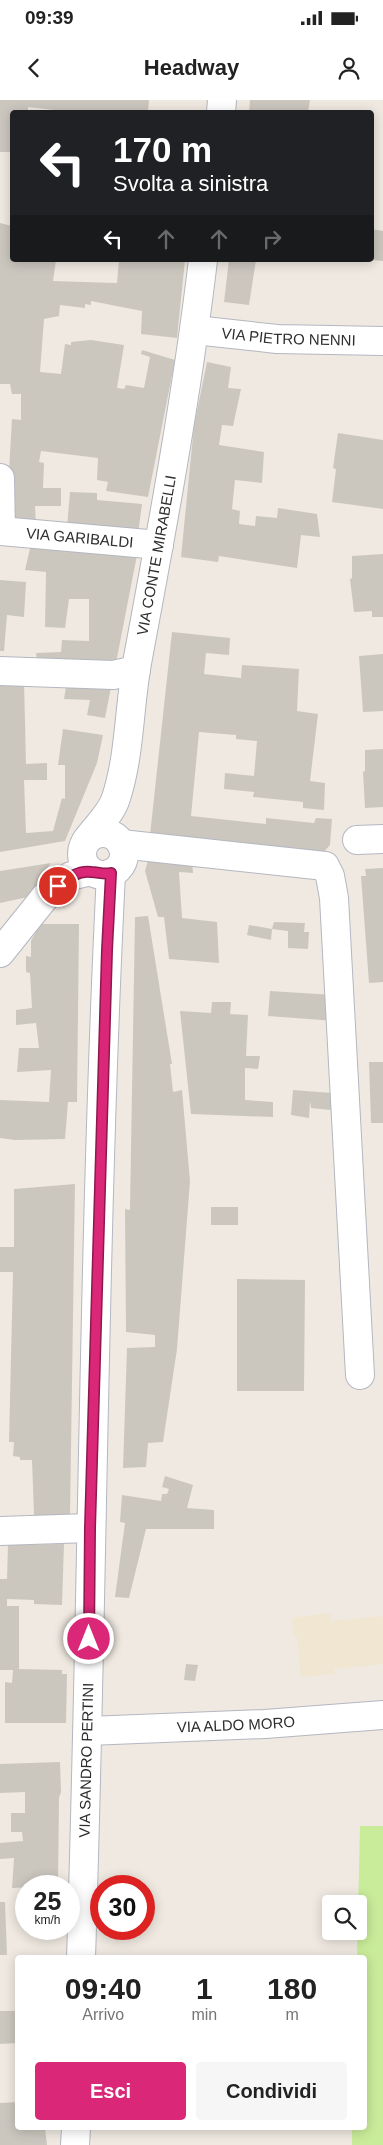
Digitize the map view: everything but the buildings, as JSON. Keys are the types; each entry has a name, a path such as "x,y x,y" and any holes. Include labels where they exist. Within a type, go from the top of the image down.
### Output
{"street":[{"name":"VIA CONTE MIRABELLI","path":"86,841 110,811 116,800 122,775 136,670 195,330 203,262"},
{"name":"VIA PIETRO NENNI","path":"195,330 277,339 383,341"},
{"path":"0,478 0,531"},
{"name":"VIA GARIBALDI","path":"0,531 159,544"},
{"path":"0,671 112,675 136,670"},
{"path":"0,953 45,897 71,876 101,872 117,869 124,857 121,844 111,835 98,834 86,841 82,854 83,860 101,872"},
{"path":"121,844 325,866 330,876 335,908 360,1375"},
{"name":"VIA SANDRO PERTINI","path":"81,1955 88,1731 90,1528 107,950 101,872"},
{"path":"0,1532 90,1528"},
{"name":"VIA ALDO MORO","path":"88,1731 265,1724 383,1715"},
{"path":"75,2145 76,2130"}],"shaded area":[{"path":"330,1613 331,1621 383,1616 383,1664 334,1669 335,1674 301,1677 297,1637 294,1637 292,1618"}],"green space":[{"path":"360,1826 383,1826 383,2145 352,2145 352,2130 367,2130 367,1955 357,1955 357,1940 367,1940 367,1895 358,1895"}],"route":[{"path":"58,886 71,876 91,872 104,875 111,873 107,950 90,1528 89,1639"}]}
